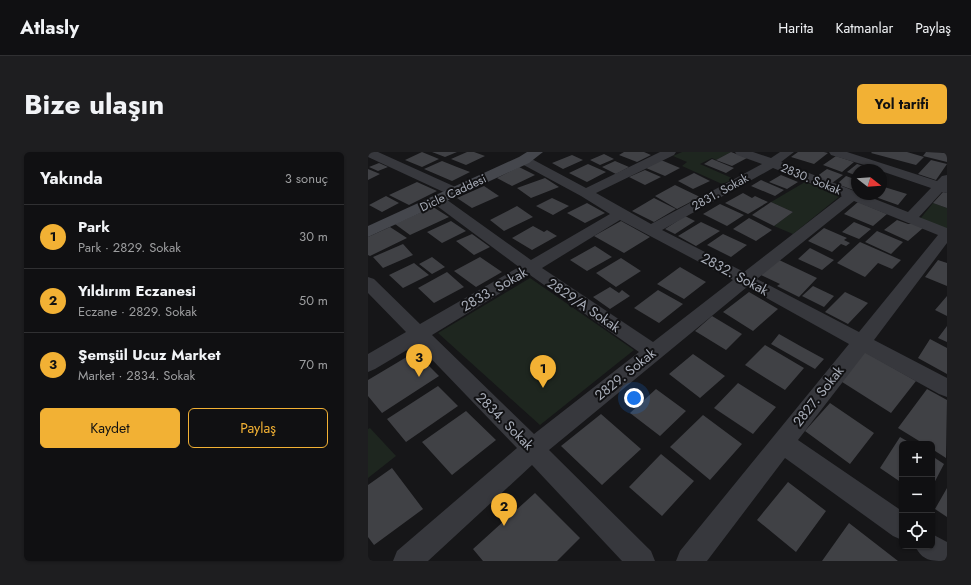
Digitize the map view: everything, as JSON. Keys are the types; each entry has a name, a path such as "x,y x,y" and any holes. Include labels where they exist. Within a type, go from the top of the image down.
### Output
{"street":[{"path":"368,152 454,192"},
{"path":"368,165 400,152"},
{"path":"586,193 670,152"},
{"name":"2830. Sokak","path":"741,152 772,163 851,196"},
{"name":"2831. Sokak","path":"651,230 772,163 788,152"},
{"path":"835,152 944,185 910,218"},
{"name":"2832. Sokak","path":"530,156 620,214 745,279 947,388"},
{"name":"Dicle Caddesi","path":"368,232 530,156"},
{"name":"2829. Sokak","path":"407,561 533,448 851,196"},
{"name":"2829/A Sokak","path":"438,200 531,268 653,352"},
{"name":"2830. Sokak","path":"862,200 947,232"},
{"name":"2833. Sokak","path":"368,364 620,214"},
{"name":"2827. Sokak","path":"690,561 947,232"},
{"name":"2834. Sokak","path":"368,283 417,334 533,448 641,561"},
{"path":"782,442 899,525"},
{"path":"933,549 947,559"}],"shaded area":[{"path":"682,152 731,152 716,160 712,158 700,164 734,179 722,184 682,166 687,162 673,156"},
{"path":"805,182 840,196 793,234 774,226 793,212 771,202"},
{"path":"933,203 947,208 947,229 920,219"},
{"path":"530,278 634,350 540,425 438,333"},
{"path":"370,428 396,456 368,478 368,429"}],"building":[{"path":"422,152 439,159 422,167 405,160"},
{"path":"432,152 457,152 445,157"},
{"path":"467,152 474,152 485,156 466,165 451,159"},
{"path":"624,152 644,152 651,155 637,162 619,155"},
{"path":"731,152 747,158 732,166 716,160"},
{"path":"798,152 828,153 814,164 791,157"},
{"path":"907,152 924,157 916,165 871,153"},
{"path":"926,152 947,153 947,162 923,156"},
{"path":"604,154 614,159 600,165 590,160"},
{"path":"572,155 583,160 563,169 552,163"},
{"path":"836,156 854,162 842,172 823,165"},
{"path":"712,159 734,168 726,173 704,164"},
{"path":"661,160 680,168 665,176 646,168"},
{"path":"931,160 947,164 936,180 918,174"},
{"path":"442,161 470,172 452,181 424,169"},
{"path":"615,161 629,167 616,174 602,167"},
{"path":"379,163 388,167 378,171 369,167"},
{"path":"588,164 606,172 587,182 569,173"},
{"path":"519,167 535,175 512,186 497,178"},
{"path":"368,169 380,174 368,180"},
{"path":"827,169 843,175 832,183 816,177"},
{"path":"645,170 661,177 645,185 629,177"},
{"path":"694,173 710,181 693,189 678,181"},
{"path":"781,175 798,182 787,189 769,182"},
{"path":"846,176 851,178 851,189 837,184"},
{"path":"545,178 559,187 531,198 517,188"},
{"path":"761,180 784,190 775,196 751,186"},
{"path":"417,182 437,191 409,205 389,195"},
{"path":"675,185 700,197 677,209 655,196"},
{"path":"484,186 499,196 472,208 457,198"},
{"path":"887,188 907,194 898,205 884,200 887,200"},
{"path":"943,192 947,193 947,208 933,203"},
{"path":"743,193 752,198 755,196 768,202 748,214 725,203"},
{"path":"386,196 399,203 382,212 369,205"},
{"path":"552,198 569,206 553,215 536,206"},
{"path":"654,198 676,209 654,222 632,211"},
{"path":"771,202 793,212 774,226 752,215"},
{"path":"858,202 887,214 873,226 844,214"},
{"path":"587,203 605,213 585,223 567,213"},
{"path":"720,204 744,215 727,226 703,214"},
{"path":"517,206 533,217 504,231 490,220"},
{"path":"433,207 449,217 410,235 395,224"},
{"path":"685,216 695,221 675,234 665,229"},
{"path":"749,218 772,230 756,241 733,229"},
{"path":"897,220 923,228 908,241 884,230"},
{"path":"451,221 466,231 442,243 427,232"},
{"path":"621,221 650,237 624,253 594,236"},
{"path":"701,222 720,231 696,246 678,236"},
{"path":"854,222 871,229 859,239 842,232"},
{"path":"533,226 544,232 547,230 557,236 532,250 512,238"},
{"path":"390,227 407,238 370,256 368,255 368,237"},
{"path":"824,228 847,238 844,240 850,243 846,246 841,244 832,252 808,241"},
{"path":"877,231 903,242 891,254 865,242"},
{"path":"472,234 490,247 474,255 456,241"},
{"path":"723,234 747,245 731,257 707,245"},
{"path":"860,242 901,260 892,269 878,263 865,277 837,263"},
{"path":"403,244 413,255 383,268 373,257"},
{"path":"595,246 612,257 587,271 570,260"},
{"path":"810,248 834,260 822,270 798,259"},
{"path":"432,257 445,267 432,274 419,264"},
{"path":"480,257 502,272 476,287 454,271"},
{"path":"621,258 641,271 616,287 596,273"},
{"path":"777,259 817,278 799,297 777,286 780,284 759,274"},
{"path":"938,260 947,263 947,286 925,277"},
{"path":"414,263 429,275 403,288 389,275"},
{"path":"680,267 706,282 684,299 657,284"},
{"path":"447,272 464,287 434,303 418,288"},
{"path":"813,286 834,296 824,307 802,296"},
{"path":"610,287 619,293 622,290 630,296 610,309 593,297"},
{"path":"658,290 683,304 659,323 634,308"},
{"path":"749,292 778,309 753,331 723,312"},
{"path":"845,292 868,303 848,324 825,312"},
{"path":"947,296 947,316 935,310"},
{"path":"712,316 742,334 726,350 695,331"},
{"path":"947,326 947,342 938,338"},
{"path":"779,334 824,359 815,369 771,344"},
{"path":"930,339 947,348 947,374 918,358"},
{"path":"765,345 804,368 785,390 745,365"},
{"path":"415,352 439,376 382,413 368,396 368,380"},
{"path":"865,352 916,381 891,413 839,380"},
{"path":"693,354 725,376 700,398 669,374"},
{"path":"738,383 776,407 753,434 714,408"},
{"path":"438,386 458,406 406,442 387,419"},
{"path":"656,389 686,411 660,436 630,413"},
{"path":"927,389 947,400 946,458 935,451 935,441 919,441 898,428"},
{"path":"830,403 874,433 850,464 805,431"},
{"path":"466,411 496,440 452,475 422,442"},
{"path":"601,414 641,449 602,485 561,446"},
{"path":"703,415 742,444 710,480 670,447"},
{"path":"900,437 907,441 899,441 899,481 880,468"},
{"path":"661,454 694,481 662,516 629,487"},
{"path":"935,458 944,464 935,481"},
{"path":"392,468 423,509 374,545 368,537 368,485"},
{"path":"788,482 826,511 796,552 757,520"},
{"path":"947,488 947,517 935,509"},
{"path":"535,493 580,538 557,561 483,561 473,549"},
{"path":"849,523 898,561 822,561"}],"place":[{"name":"Şemşül Ucuz Market","path":"419,377"},
{"name":"Park","path":"543,388"},
{"name":"Yıldırım Eczanesi","path":"504,526"}]}
